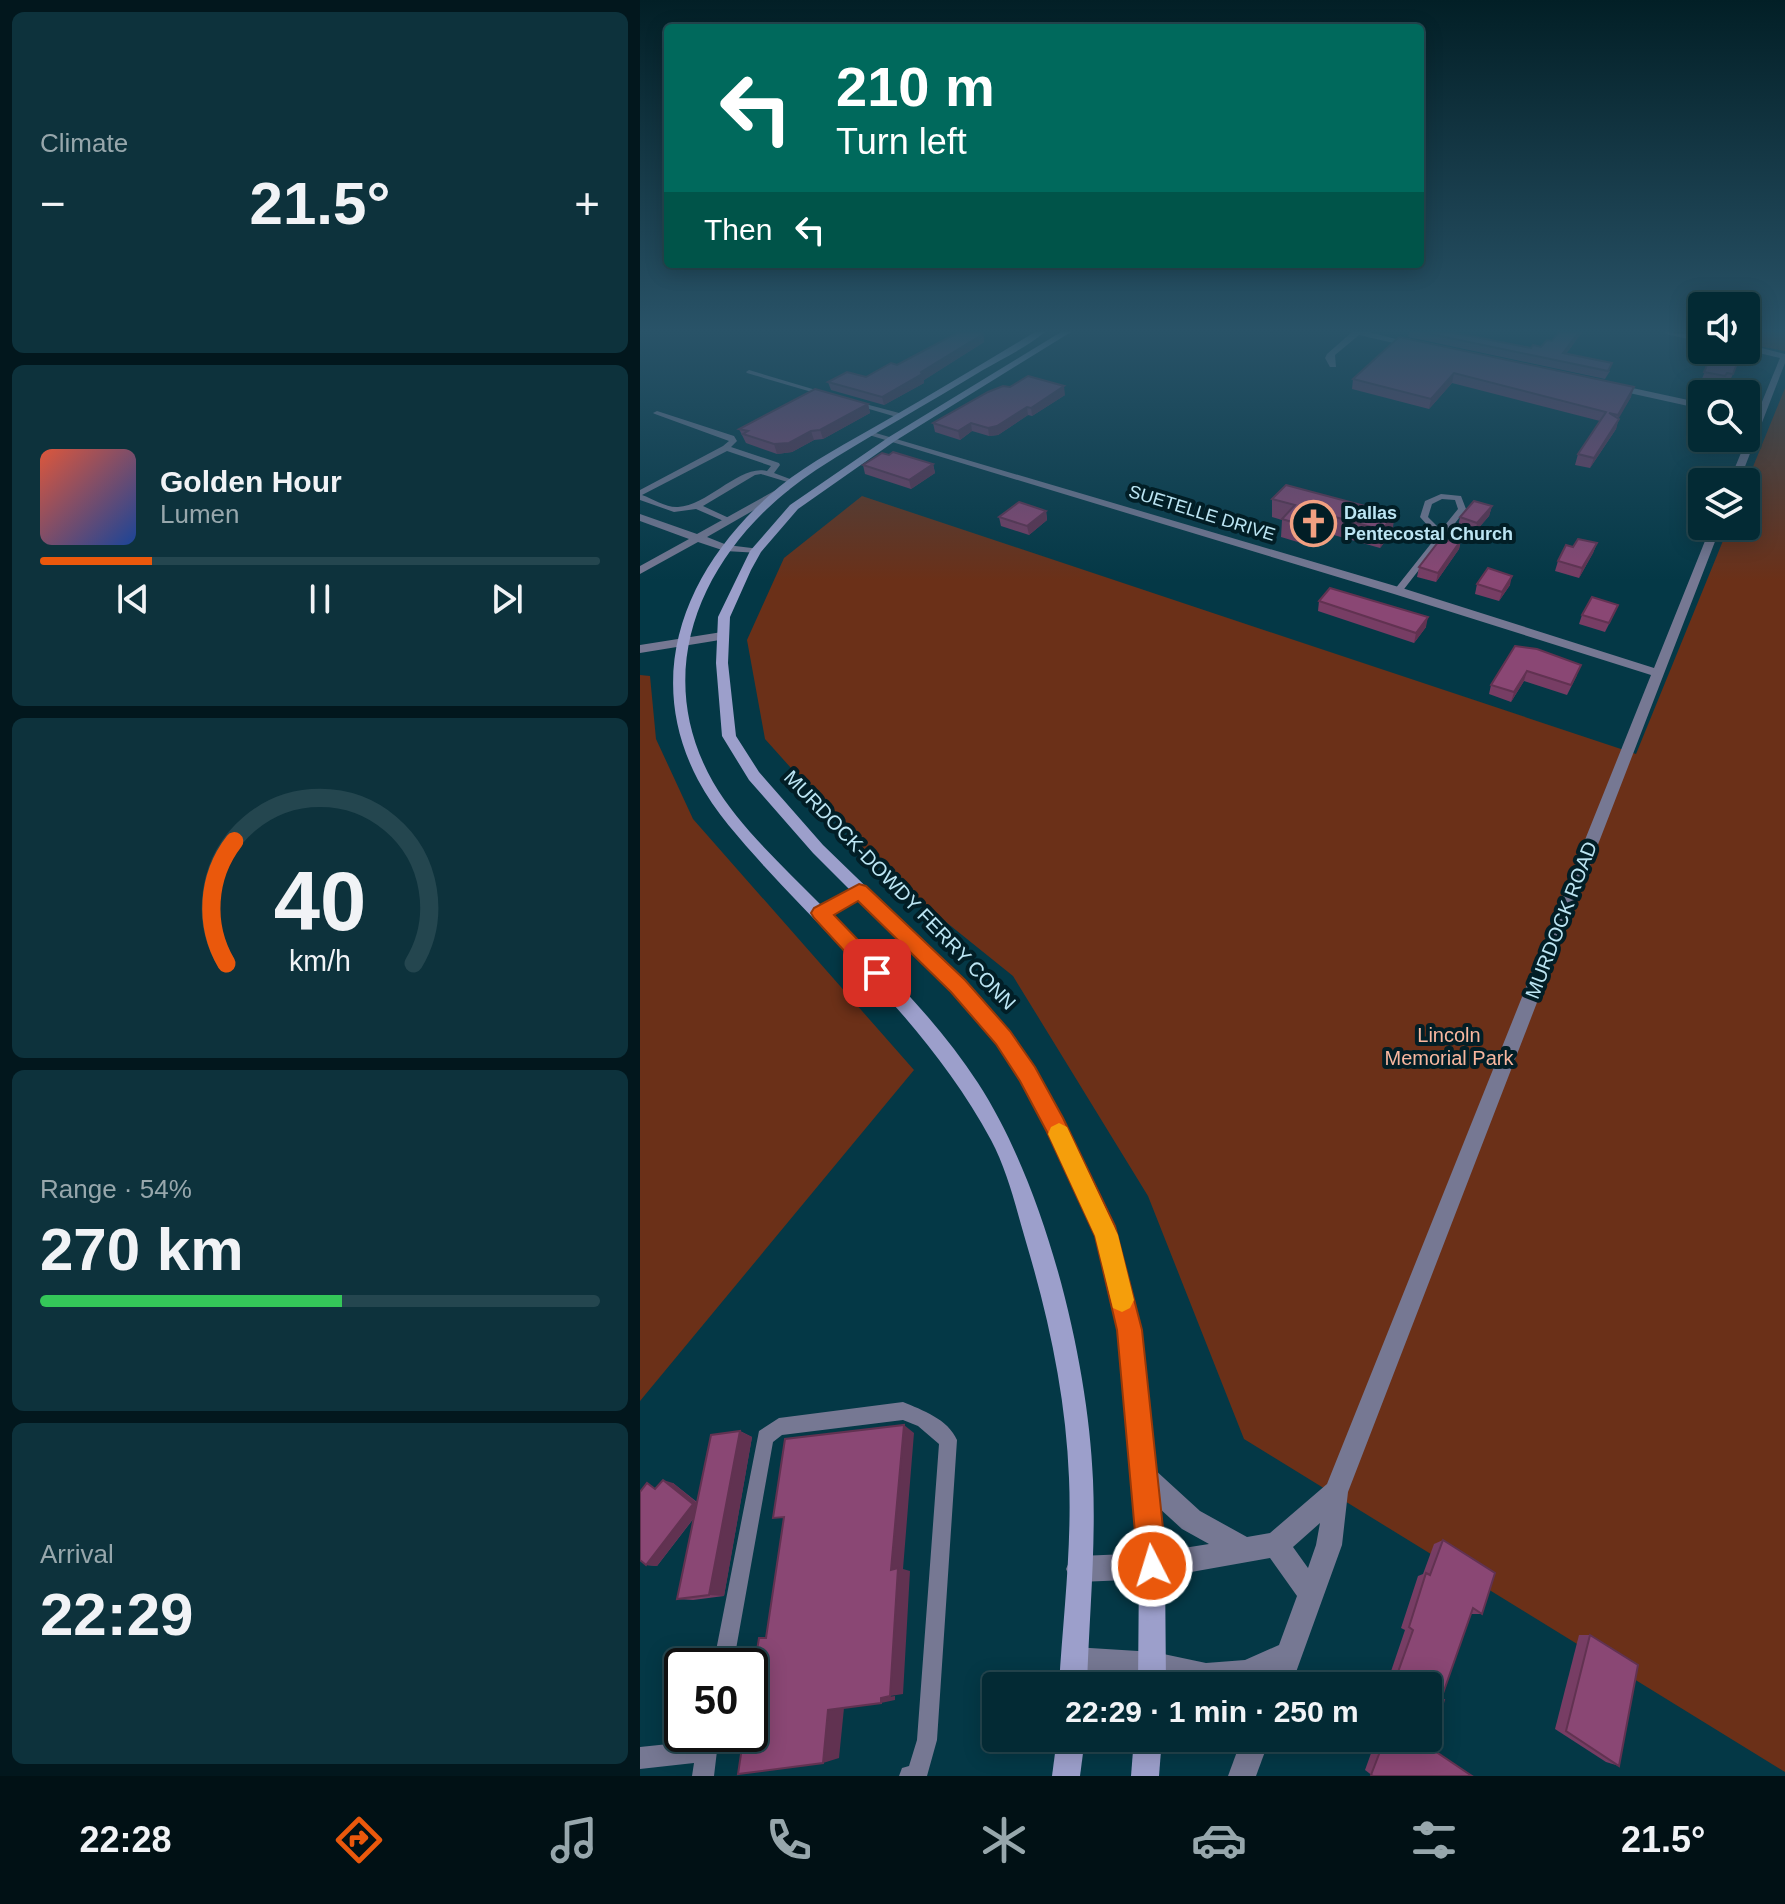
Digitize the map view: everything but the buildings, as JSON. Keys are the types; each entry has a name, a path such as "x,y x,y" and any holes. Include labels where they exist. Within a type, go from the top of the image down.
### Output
{"main road":[{"name":"MURDOCK-DOWDY FERRY CONN","path":"931,415 808,495 756,551 724,617 722,636 729,736 767,795 859,891 977,1005 1028,1074 1106,1235 1129,1330 1152,1566 1153,1672"},
{"path":"900,416 789,485 725,548 698,594 682,644 677,672 683,724 695,764 732,820 921,1020 964,1076 999,1134 1021,1190 1064,1334 1081,1477 1073,1672"},
{"path":"821,913 859,891"},
{"path":"1066,1776 1069,1752"},
{"path":"1145,1776 1147,1752"}],"street":[{"name":"SUETELLE DRIVE","path":"872,433 1398,591 1657,673"},
{"path":"640,571 789,485"},
{"path":"640,517 725,548 756,551"},
{"name":"MURDOCK ROAD","path":"1282,1672 1329,1545 1336,1492 1710,540"},
{"path":"640,649 722,636"},
{"path":"1144,1477 1191,1520 1245,1550"},
{"name":"MURDOCK ROAD","path":"1276,1545 1336,1492"},
{"path":"1079,1569 1152,1566 1276,1545 1312,1595"},
{"path":"1247,1672 1289,1654"},
{"path":"1242,1776 1251,1752"}],"lane":[{"path":"640,495 726,448 733,441 663,415"},
{"path":"726,448 776,465 770,473"},
{"path":"640,495 674,510 697,506 747,474 770,473 789,485"},
{"path":"1398,591 1462,509 1458,498 1441,496 1428,503 1424,517 1441,535"},
{"path":"697,506 726,520"},
{"path":"726,1648 765,1437 779,1427 903,1411 924,1419 948,1440 927,1740 917,1774 910,1776"},
{"path":"640,1758 666,1752"},
{"path":"703,1776 707,1752"}],"green space":[{"name":"Lincoln Memorial Park","path":"1774,415 1785,415 1785,1772 1244,1439 1148,1196 1013,976 885,873 765,739 747,640 784,558 862,496 1636,754 1723,540 1760,540 1760,468 1752,468"},
{"path":"640,675 650,676 656,739 693,819 914,1070 640,1401"}],"slow traffic":[{"path":"1059,1134 1106,1235 1122,1300"}],"place":[{"name":"Dallas Pentecostal Church","path":"1313,523"}],"route":[{"path":"877,973 821,913 859,891 977,1005 1028,1074 1055,1125 1106,1235 1129,1330 1152,1566"}]}
